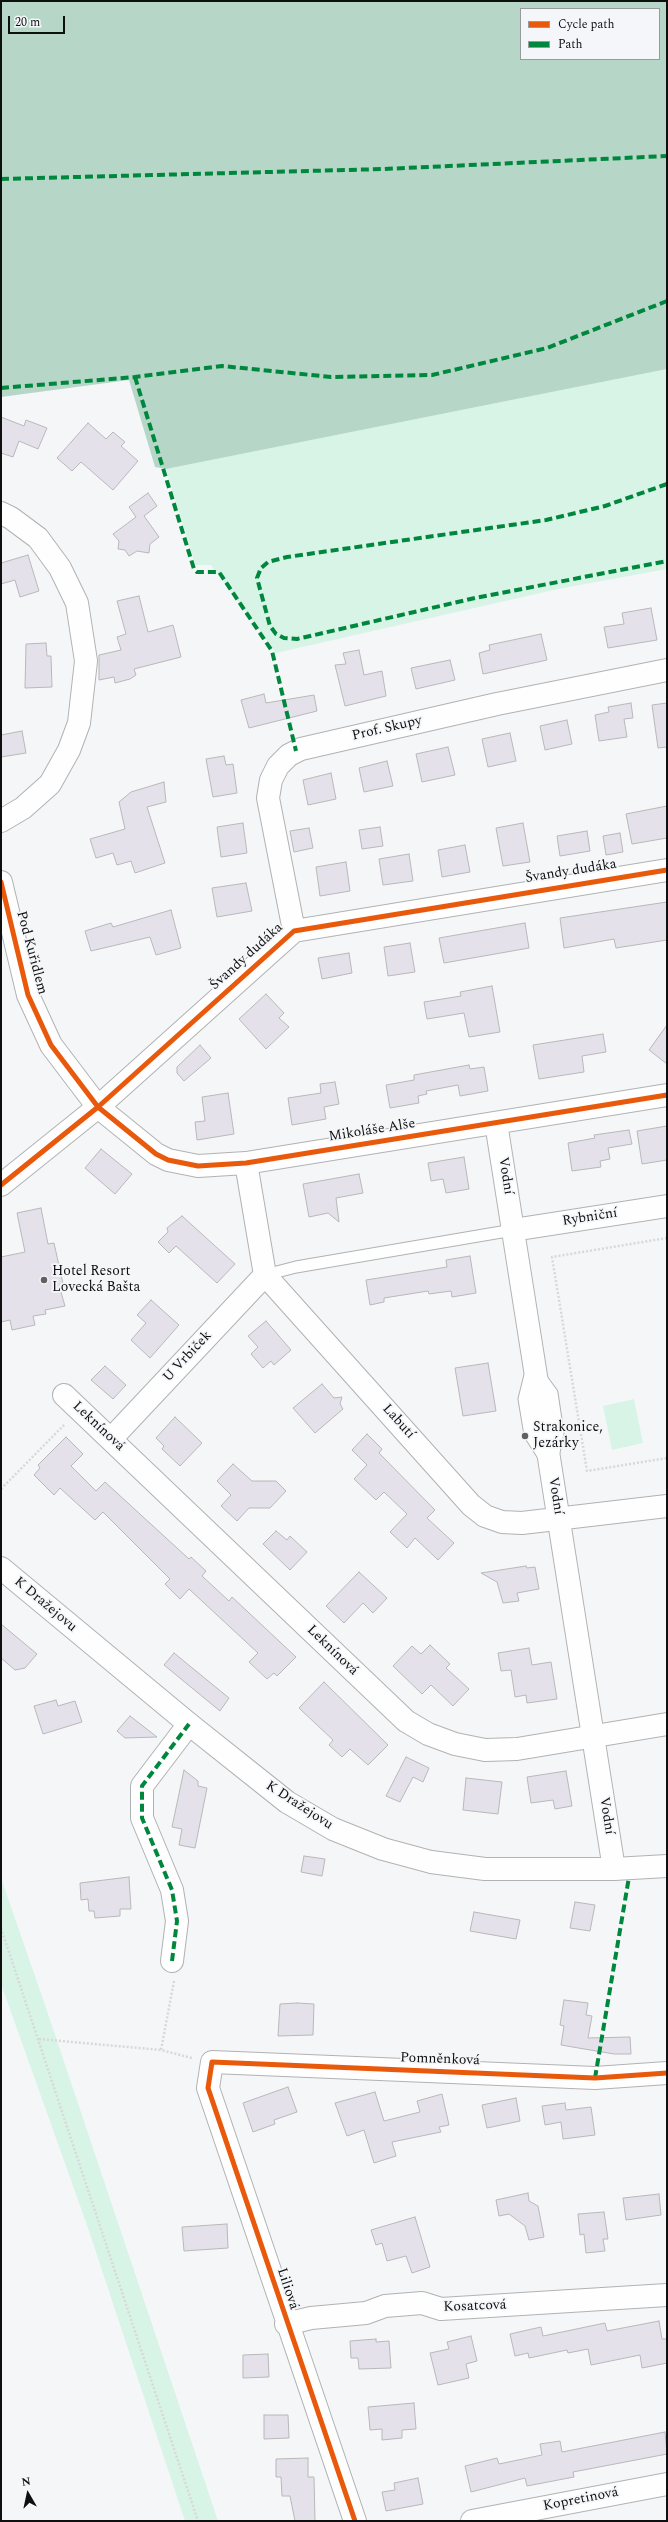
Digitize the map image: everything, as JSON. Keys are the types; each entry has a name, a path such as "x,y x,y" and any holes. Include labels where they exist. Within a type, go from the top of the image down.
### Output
{"street":[{"path":"1,513 11,518 38,538 60,568 77,603 86,661 79,723 69,750 50,784 23,808 1,821"},
{"name":"Prof. Skupy","path":"294,931 268,798 271,780 278,766 289,755 301,749 497,704 667,670"},
{"name":"Švandy dudáka","path":"1,1185 98,1107 294,931 667,870"},
{"name":"Pod Kuřidlem","path":"1,882 28,995 52,1045 98,1107"},
{"name":"Mikoláše Alše","path":"98,1107 156,1154 168,1160 198,1166 246,1163 496,1124 667,1095"},
{"name":"Vodní","path":"496,1124 614,1869"},
{"path":"246,1163 265,1275"},
{"name":"Rybniční","path":"513,1230 667,1206"},
{"name":"U Vrbiček","path":"111,1439 265,1275"},
{"name":"Labutí","path":"265,1275 471,1505 486,1516 502,1522 522,1523 667,1506"},
{"name":"Leknínová","path":"64,1395 406,1721 428,1734 455,1744 485,1750 517,1749 593,1735 667,1724"},
{"name":"K Dražejovu","path":"1,1568 189,1724 287,1802 332,1829 383,1849 431,1862 484,1869 614,1869 667,1866"},
{"path":"172,1961 177,1921 173,1898 142,1818 142,1786 189,1724"},
{"name":"Pomněnková","path":"212,2062 595,2078 667,2073"},
{"name":"Liliová","path":"212,2062 208,2088 286,2324 355,2521"},
{"name":"Kosatcová","path":"286,2324 311,2318 366,2313 385,2306 422,2303 441,2309 667,2296"},
{"name":"Kopretinová","path":"472,2521 667,2484"}],"lane":[{"path":"265,1275 296,1267 513,1230"}],"path":[{"path":"667,1238 552,1257 587,1471 667,1458"},
{"path":"1,1489 79,1410"},
{"path":"1,1928 198,2521"},
{"path":"161,2050 177,1966 171,1965 172,1961"},
{"path":"39,2039 161,2050 212,2062"}],"green space":[{"path":"1,1 667,1 667,369 166,469 155,467 129,380 1,397"},
{"path":"667,369 667,569 558,589 276,653 211,565 195,565 166,469"},
{"path":"634,1399 643,1443 612,1450 603,1406"},
{"path":"1,1878 218,2521 185,2521 88,2228 1,1984"}],"building":[{"path":"1,417 24,426 26,420 47,428 38,449 19,441 13,457 1,453"},
{"path":"88,423 106,439 113,432 125,442 121,446 138,461 113,490 81,462 72,471 57,458"},
{"path":"148,493 157,506 144,516 159,537 150,544 149,553 137,551 129,556 125,550 118,549 119,541 113,534 136,517 129,507"},
{"path":"28,555 39,591 20,597 15,580 1,584 1,563"},
{"path":"139,596 148,632 173,625 181,657 134,669 136,675 130,679 115,683 114,677 99,680 99,655 121,650 117,637 126,634 117,601"},
{"path":"651,608 657,640 608,648 604,627 624,624 622,613"},
{"path":"541,634 547,660 483,674 479,653 490,650 489,645"},
{"path":"46,643 47,656 51,656 52,687 25,688 26,644"},
{"path":"359,650 364,675 382,671 386,696 345,706 335,665 346,664 343,653"},
{"path":"450,660 455,680 416,689 411,668"},
{"path":"264,694 266,703 314,695 317,711 249,728 241,700"},
{"path":"631,703 633,718 624,719 627,737 599,741 595,715 609,712 608,707"},
{"path":"667,703 667,747 658,748 652,705"},
{"path":"567,720 572,744 545,750 540,726"},
{"path":"22,731 26,753 1,757 1,735"},
{"path":"510,733 516,761 488,767 482,739"},
{"path":"448,747 455,775 422,782 416,754"},
{"path":"224,756 226,765 233,764 237,793 213,797 206,759"},
{"path":"387,761 393,786 364,792 359,768"},
{"path":"331,773 336,799 308,805 303,780"},
{"path":"164,782 166,802 147,807 165,863 135,873 131,861 117,865 113,853 96,858 90,839 125,829 119,802 131,792"},
{"path":"667,806 667,838 632,844 626,814"},
{"path":"243,823 247,853 221,857 217,827"},
{"path":"523,823 530,862 503,866 496,828"},
{"path":"380,827 383,846 362,849 359,830"},
{"path":"309,828 313,848 294,852 290,831"},
{"path":"587,831 590,851 560,856 557,836"},
{"path":"620,833 623,852 606,855 603,836"},
{"path":"465,845 470,872 442,877 438,850"},
{"path":"409,854 413,881 383,885 379,859"},
{"path":"346,862 350,891 320,896 316,867"},
{"path":"246,883 252,911 217,917 212,888"},
{"path":"667,902 667,940 616,948 614,939 564,948 560,918"},
{"path":"171,910 181,948 156,955 150,937 91,951 85,931 111,923 113,927"},
{"path":"525,923 529,948 444,963 439,938"},
{"path":"410,943 415,972 388,976 384,947"},
{"path":"349,953 352,973 322,979 318,958"},
{"path":"492,986 500,1032 469,1037 464,1013 427,1019 424,1002 461,996 460,992"},
{"path":"266,994 284,1013 279,1018 289,1027 266,1049 239,1019"},
{"path":"667,1025 667,1064 649,1050"},
{"path":"603,1034 606,1052 582,1056 584,1072 539,1079 533,1045"},
{"path":"200,1045 211,1058 184,1081 177,1073 177,1067"},
{"path":"469,1065 470,1069 484,1067 488,1091 460,1096 458,1085 426,1091 427,1094 418,1096 419,1103 390,1108 386,1085 414,1080 414,1075"},
{"path":"335,1082 339,1104 324,1107 326,1119 292,1125 288,1098 321,1093 320,1084"},
{"path":"228,1093 234,1134 197,1140 195,1122 205,1121 202,1097"},
{"path":"667,1126 667,1160 642,1164 637,1131"},
{"path":"629,1130 632,1144 608,1148 610,1159 600,1161 601,1167 572,1171 568,1143 595,1138 594,1135"},
{"path":"101,1149 132,1174 115,1194 85,1168"},
{"path":"464,1157 469,1189 446,1193 443,1179 431,1181 428,1163"},
{"path":"359,1174 363,1193 336,1198 339,1222 328,1213 309,1217 303,1184"},
{"path":"41,1208 48,1244 54,1243 64,1288 60,1289 65,1306 45,1310 46,1314 33,1316 35,1325 12,1330 10,1320 1,1322 1,1257 25,1252 17,1213"},
{"path":"182,1216 235,1264 217,1283 176,1246 169,1253 158,1242 168,1232 167,1228"},
{"path":"470,1256 476,1293 452,1297 451,1291 429,1294 428,1291 384,1298 384,1302 370,1305 366,1280 447,1267 446,1260"},
{"path":"151,1300 179,1325 150,1358 131,1340 146,1323 137,1315"},
{"path":"266,1321 291,1350 274,1365 271,1361 263,1368 251,1354 258,1347 248,1336"},
{"path":"488,1363 496,1411 463,1416 455,1368"},
{"path":"105,1366 126,1385 113,1399 91,1380"},
{"path":"322,1384 334,1398 342,1397 340,1404 343,1409 315,1433 293,1408"},
{"path":"175,1417 202,1443 180,1466 162,1449 164,1446 156,1438"},
{"path":"367,1434 382,1449 379,1453 435,1510 427,1518 454,1543 438,1560 415,1538 407,1548 390,1532 407,1514 384,1492 376,1500 354,1479 367,1465 352,1450"},
{"path":"66,1437 83,1454 71,1466 96,1491 105,1482 189,1559 191,1557 206,1571 202,1576 229,1601 232,1597 296,1657 277,1676 274,1673 267,1679 249,1662 258,1653 189,1589 180,1599 165,1584 170,1579 103,1512 95,1520 60,1488 54,1495 34,1475 40,1468 38,1465"},
{"path":"233,1464 252,1481 276,1481 286,1491 270,1508 249,1508 237,1521 221,1506 231,1495 217,1481"},
{"path":"276,1531 287,1540 290,1536 307,1552 290,1570 263,1544"},
{"path":"526,1566 527,1568 535,1567 539,1589 517,1593 519,1601 503,1603 497,1582 481,1573"},
{"path":"359,1572 387,1598 373,1613 363,1603 344,1623 326,1606"},
{"path":"1,1624 37,1654 25,1668 15,1670 1,1658"},
{"path":"430,1645 450,1664 446,1668 469,1689 453,1706 431,1685 422,1694 393,1666 412,1646 421,1654"},
{"path":"529,1648 532,1665 551,1662 557,1699 527,1703 526,1695 515,1697 511,1670 501,1671 498,1653"},
{"path":"174,1653 229,1698 220,1711 164,1665"},
{"path":"324,1682 388,1745 368,1765 350,1749 342,1757 329,1745 333,1740 299,1708"},
{"path":"56,1700 58,1706 75,1701 82,1722 43,1734 34,1706"},
{"path":"130,1716 157,1737 125,1738 117,1731"},
{"path":"406,1757 429,1768 423,1782 413,1777 400,1802 386,1796"},
{"path":"184,1770 198,1781 198,1786 207,1788 195,1848 179,1845 182,1829 172,1827"},
{"path":"566,1771 572,1806 555,1809 553,1800 531,1803 527,1777"},
{"path":"466,1778 502,1782 498,1814 463,1810"},
{"path":"304,1856 325,1859 322,1876 301,1872"},
{"path":"129,1877 131,1909 120,1909 120,1916 95,1918 94,1911 89,1911 88,1899 81,1900 80,1883"},
{"path":"575,1902 595,1905 590,1931 570,1928"},
{"path":"474,1912 520,1920 516,1939 470,1931"},
{"path":"564,2000 588,2003 586,2015 592,2016 588,2038 630,2037 631,2054 614,2054 561,2045 564,2026 560,2025"},
{"path":"280,2004 314,2004 313,2035 278,2036"},
{"path":"288,2087 297,2112 274,2120 275,2124 253,2132 243,2103"},
{"path":"375,2092 384,2121 420,2112 417,2101 442,2094 449,2125 439,2127 441,2132 392,2142 396,2156 374,2163 364,2130 347,2136 335,2103"},
{"path":"516,2098 520,2121 487,2128 482,2105"},
{"path":"565,2103 566,2110 591,2107 595,2135 563,2139 561,2122 545,2125 542,2106"},
{"path":"528,2193 529,2201 538,2206 544,2237 529,2240 525,2226 509,2214 499,2216 496,2200"},
{"path":"659,2194 661,2215 626,2220 623,2198"},
{"path":"604,2212 608,2239 603,2239 605,2251 586,2253 584,2234 580,2235 578,2214"},
{"path":"415,2217 430,2267 412,2273 406,2256 387,2261 382,2243 376,2245 371,2230"},
{"path":"227,2224 228,2248 184,2251 182,2227"},
{"path":"659,2321 662,2339 667,2339 667,2363 642,2368 640,2355 591,2365 588,2349 568,2353 567,2350 529,2358 528,2353 515,2356 510,2334 541,2327 543,2336 605,2323 607,2331"},
{"path":"471,2336 477,2361 466,2364 469,2378 438,2385 430,2353 449,2349 447,2342"},
{"path":"376,2339 376,2342 389,2341 391,2368 359,2369 358,2358 351,2358 350,2341"},
{"path":"268,2354 269,2377 243,2378 243,2355"},
{"path":"414,2403 416,2429 402,2430 402,2438 382,2440 382,2429 370,2430 368,2407"},
{"path":"264,2415 288,2415 289,2438 264,2439"},
{"path":"665,2432 667,2454 573,2472 574,2477 527,2486 525,2478 471,2492 465,2466 497,2458 499,2464 542,2455 540,2444 560,2441 562,2452"},
{"path":"308,2458 308,2477 314,2477 315,2521 295,2521 290,2496 282,2496 281,2477 276,2477 276,2459"},
{"path":"418,2478 423,2504 386,2511 382,2492 395,2490 394,2483"}],"marked path":[{"path":"1,179 384,169 667,156"},
{"path":"1,388 135,377 222,366 331,377 432,375 547,348 667,301"},
{"path":"135,377 194,569 197,572 219,572 272,651 296,751"},
{"path":"667,484 605,506 546,520 287,557 268,562 261,568 257,578 270,626 276,634 284,638 297,639 475,598 667,561"},
{"path":"172,1961 177,1921 172,1890 142,1818 142,1786 189,1724"},
{"path":"595,2078 629,1877"}],"cycle path":[{"path":"1,1185 98,1107 294,931 667,870"},
{"path":"1,882 28,995 51,1045 98,1107 156,1154 168,1160 198,1166 246,1163 667,1095"},
{"path":"355,2521 208,2088 212,2062 595,2078 667,2073"}],"place":[{"name":"Hotel Resort Lovecká Bašta","path":"44,1280"},
{"name":"Strakonice, Jezárky","path":"525,1436"}]}
